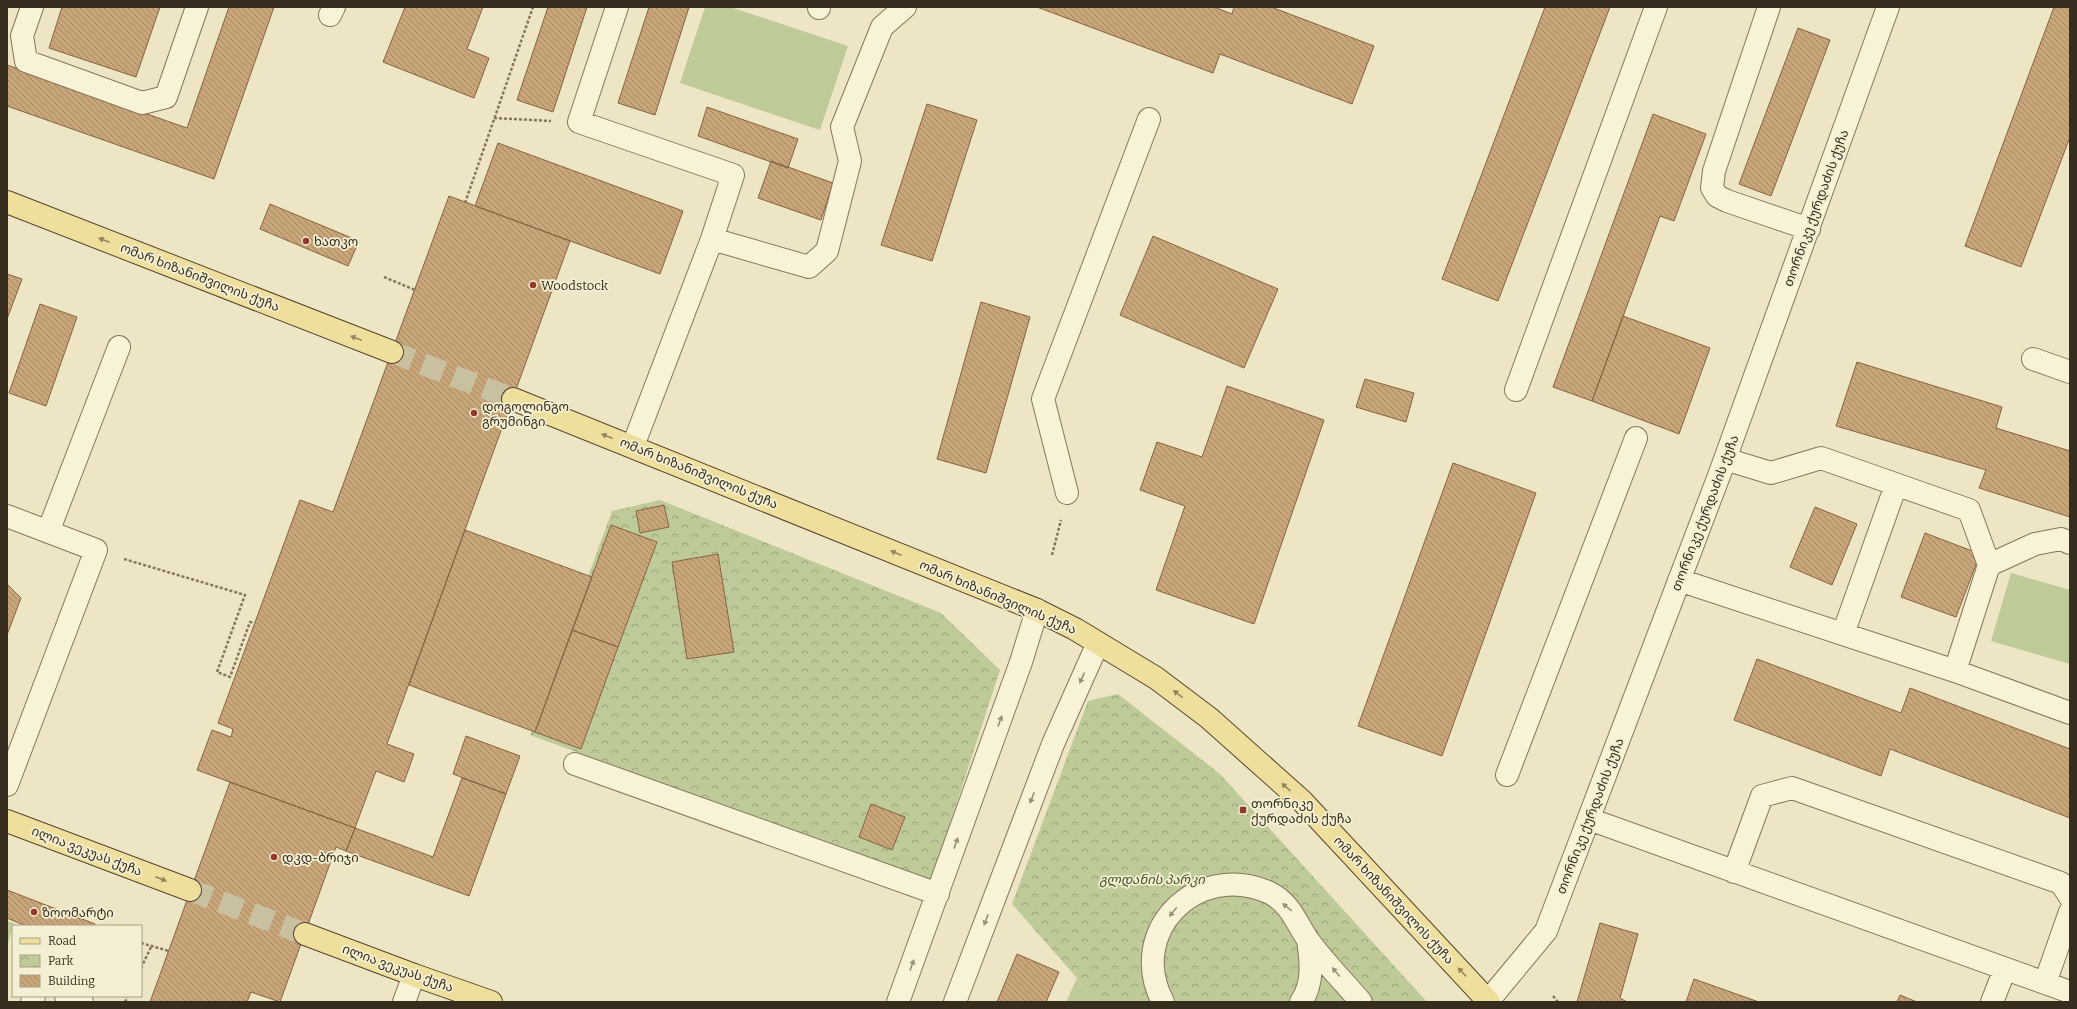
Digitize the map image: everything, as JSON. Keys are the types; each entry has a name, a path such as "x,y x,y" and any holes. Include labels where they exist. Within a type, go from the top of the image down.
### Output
{"main road":[{"name":"ომარ ხიზანიშვილის ქუჩა","path":"7,202 392,352"},
{"name":"ომარ ხიზანიშვილის ქუჩა","path":"513,399 633,446 1037,610 1075,629 1156,678 1209,718 1302,801 1489,1001"},
{"name":"ილია ვეკუას ქუჩა","path":"7,820 190,890"},
{"name":"ილია ვეკუას ქუჩა","path":"305,934 414,975 492,1002"}],"street":[{"path":"32,7 22,36 26,61 142,102 166,97 197,7"},
{"path":"617,7 579,122 733,176 712,238 633,446"},
{"path":"712,238 810,267 827,250 850,161 842,127 882,27 905,7"},
{"path":"1516,390 1656,7"},
{"path":"1769,7 1714,171 1712,188 1718,196 1727,201 1809,229"},
{"name":"თორნიკე ქურდაძის ქუჩა","path":"1489,1001 1546,930 1725,459 1888,7"},
{"path":"1068,493 1043,399 1149,119"},
{"path":"48,532 119,346"},
{"path":"2033,359 2070,372"},
{"path":"1507,775 1636,438"},
{"path":"1725,459 1771,473 1821,458 1969,510 1989,565 1955,670"},
{"path":"1843,634 1896,485"},
{"path":"7,516 96,550 7,785"},
{"path":"1989,565 2035,544 2061,539 2070,542"},
{"path":"1679,580 1955,670 2070,713"},
{"path":"898,1002 1018,670 1037,610"},
{"path":"955,1002 1053,744 1098,643"},
{"path":"575,764 938,894"},
{"path":"1734,872 1762,796 1792,788 2061,883 2070,897"},
{"path":"1589,819 2070,992"},
{"path":"1163,1002 1156,988 1152,957 1161,926 1180,902 1208,887 1239,884 1269,892 1293,912 1308,940 1361,1002"},
{"path":"2045,983 2070,912"},
{"path":"1301,1002 1305,996 1312,968 1308,940"},
{"path":"1992,1002 2004,969"},
{"path":"404,1002 414,975"},
{"path":"69,997 82,1002"}],"path":[{"path":"465,203 533,7"},
{"path":"494,118 579,122"},
{"path":"384,278 414,290"},
{"path":"1052,555 1068,493"},
{"path":"96,550 245,595 217,672 230,677 250,622 255,623"},
{"path":"142,943 168,951"},
{"path":"142,966 151,947"},
{"path":"1553,996 1558,1002"}],"green space":[{"path":"705,7 730,7 848,46 820,130 680,83"},
{"path":"660,500 941,613 1000,670 931,882 530,735 612,511"},
{"path":"2011,573 2070,590 2070,664 1991,641"},
{"name":"გლდანის პარკი","path":"1118,694 1220,774 1427,1002 1093,1002 1077,978 1012,904 1088,701"},
{"path":"7,921 16,924 12,925 7,947"},
{"path":"1077,978 1093,1002 1066,1002"}],"building":[{"path":"62,7 160,7 136,77 49,48"},
{"path":"229,7 274,7 214,179 7,106 7,65 187,128"},
{"path":"405,7 483,7 467,49 489,58 474,98 383,62"},
{"path":"548,7 587,7 553,112 517,100"},
{"path":"649,7 689,7 655,115 618,103"},
{"path":"1037,7 1214,7 1232,14 1234,7 1271,7 1374,46 1352,104 1220,54 1213,73"},
{"path":"1545,7 1610,7 1498,301 1442,279"},
{"path":"2054,7 2070,7 2070,137 2021,267 1965,246"},
{"path":"1798,28 1830,40 1771,196 1739,184"},
{"path":"927,104 977,120 932,261 881,245"},
{"path":"707,107 798,139 788,168 698,136"},
{"path":"1653,114 1706,134 1674,221 1660,216 1592,401 1553,387"},
{"path":"498,143 683,211 660,274 475,206"},
{"path":"771,161 833,183 821,220 758,198"},
{"path":"449,196 570,241 387,744 414,754 404,782 376,771 355,828 197,770 212,730 231,737 233,729 218,723 300,500 333,512"},
{"path":"270,204 359,241 348,266 260,229"},
{"path":"1153,236 1278,289 1244,368 1120,315"},
{"path":"7,274 22,279 7,319"},
{"path":"981,302 1030,317 986,473 937,459"},
{"path":"40,304 77,317 46,406 9,393"},
{"path":"1623,316 1710,348 1679,434 1592,401"},
{"path":"1857,362 2002,407 1996,428 2070,451 2070,517 1979,488 1986,470 1836,426"},
{"path":"1365,379 1414,393 1406,422 1356,407"},
{"path":"1227,386 1324,420 1254,624 1156,590 1185,506 1140,490 1157,442 1202,457"},
{"path":"1453,463 1536,493 1442,756 1358,726"},
{"path":"664,505 669,527 640,533 636,511"},
{"path":"1815,507 1857,524 1832,585 1790,567"},
{"path":"611,525 657,542 618,647 572,630"},
{"path":"465,530 592,577 535,732 409,685"},
{"path":"1925,533 1980,554 1956,617 1901,597"},
{"path":"718,554 734,652 687,659 672,562"},
{"path":"7,584 21,598 7,635"},
{"path":"572,630 618,647 581,749 535,732"},
{"path":"1757,659 1901,713 1910,688 2070,749 2070,818 1890,749 1881,776 1734,720"},
{"path":"466,736 520,756 506,794 453,774"},
{"path":"462,778 506,794 469,896 346,851 355,828 433,857"},
{"path":"230,782 355,828 346,851 336,847 280,1002 251,992 247,1002 150,1002"},
{"path":"871,804 905,817 892,850 859,837"},
{"path":"7,890 95,924 24,925 7,918"},
{"path":"1600,923 1638,934 1620,998 1627,1002 1577,1002"},
{"path":"1017,954 1059,972 1046,1002 997,1002"},
{"path":"1694,979 1759,1002 1686,1002"},
{"path":"1900,995 1917,1002 1897,1002"}],"tunnel":[{"path":"392,352 513,399"},
{"path":"190,890 305,934"}],"place":[{"name":"ხათკო","path":"306,241"},
{"name":"Woodstock","path":"533,285"},
{"name":"დოგოლინგო გრუმინგი","path":"474,413"},
{"name":"თორნიკე ქურდაძის ქუჩა","path":"1243,810"},
{"name":"დკდ-ბრიჯი","path":"274,857"},
{"name":"ზოომარტი","path":"34,912"}]}
